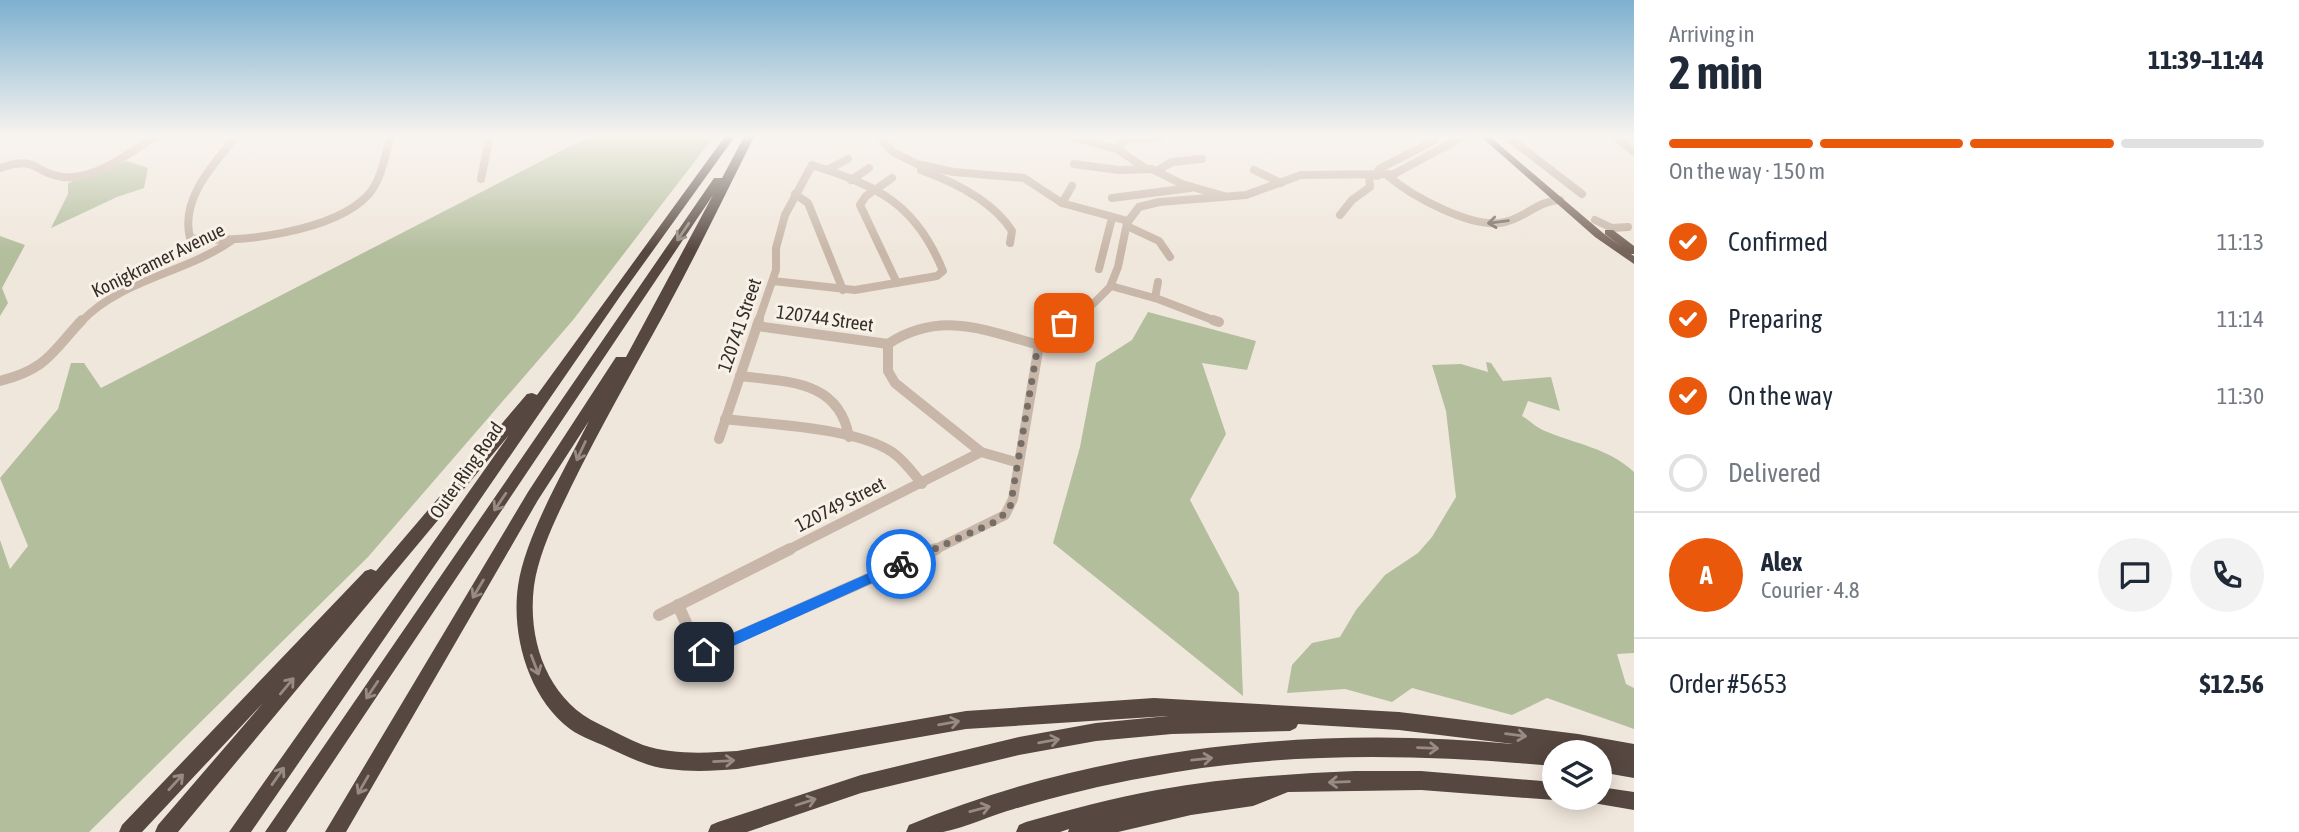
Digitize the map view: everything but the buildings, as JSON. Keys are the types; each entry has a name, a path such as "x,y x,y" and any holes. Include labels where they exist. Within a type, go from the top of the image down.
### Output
{"highway":[{"name":"Outer Ring Road","path":"239,832 703,174"},
{"path":"275,832 723,174"},
{"path":"729,174 596,421 533,557 526,586 528,646 547,692 577,723 640,753 666,760 704,762 737,760 966,720 1154,707 1399,721 1578,743 1634,753"},
{"path":"335,832 533,496 684,261"},
{"path":"165,832 462,483 617,292"},
{"path":"129,832 346,601 462,483"},
{"path":"718,832 861,784 1007,749 1096,732 1241,722 1399,721"},
{"path":"916,832 965,813 1080,781 1192,760 1296,749 1378,746 1495,750 1542,756"},
{"path":"1612,765 1634,769"},
{"path":"1026,832 1114,808 1180,795 1291,784 1440,782 1542,790"},
{"path":"1078,832 1191,805 1254,797 1291,784"},
{"path":"1612,798 1634,801"}],"main road":[{"path":"1529,174 1634,261"},
{"path":"1541,174 1634,251"}],"street":[{"path":"53,174 79,176 84,174"},
{"path":"207,174 198,185 187,233 197,240 231,241"},
{"name":"Konigkramer Avenue","path":"0,381 23,375 44,365 54,357 79,321 102,304 141,283 197,262 231,241 293,230 359,203 375,185 379,174"},
{"path":"481,179 482,174"},
{"name":"120741 Street","path":"719,439 773,281 778,242 795,194 807,174"},
{"path":"773,281 862,290 943,274 918,223 891,200 836,174"},
{"path":"851,180 860,174"},
{"path":"927,174 953,182 997,214 1012,231 1010,243"},
{"path":"973,174 1024,178 1062,203 1128,224 1163,243 1168,248 1170,257"},
{"path":"1165,174 1191,187 1214,191 1227,197"},
{"path":"1262,174 1281,183"},
{"path":"678,605 698,650 702,652 814,605 997,521 1012,504 1039,345 1049,332 1094,302 1111,286 1133,211 1146,204 1246,195 1301,175 1386,174"},
{"path":"1557,174 1582,194"},
{"path":"1378,175 1486,224 1507,222 1540,201 1560,200"},
{"path":"1340,215 1352,200 1370,187 1378,175"},
{"path":"892,178 861,201 860,207 897,283"},
{"path":"1062,203 1072,186"},
{"path":"1112,198 1191,187"},
{"path":"795,194 808,203 843,290"},
{"path":"1083,211 1089,202"},
{"path":"1099,269 1112,218"},
{"path":"1595,220 1612,228 1631,223"},
{"path":"1620,240 1631,223"},
{"path":"1154,298 1158,282"},
{"path":"1111,286 1219,321"},
{"path":"1019,463 981,452 895,383 888,371 888,344 904,332 951,323 973,326 1039,345"},
{"name":"120744 Street","path":"757,326 888,344"},
{"path":"740,376 799,384 817,390 840,406 847,416 849,437"},
{"path":"725,419 849,437 892,452 922,484"},
{"name":"120749 Street","path":"659,615 981,452"}],"green space":[{"path":"93,174 147,174 144,188 117,197 51,228 68,194 68,183"},
{"path":"517,174 685,174 573,320 368,557 89,832 0,832 0,540 10,569 28,546 0,478 58,409 71,363 84,363 101,388"},
{"path":"0,236 25,245 2,288 8,303 0,316"},
{"path":"1148,312 1256,341 1247,370 1202,363 1226,434 1190,500 1239,593 1243,696 1053,543 1080,447 1096,363 1132,340"},
{"path":"1486,362 1491,363 1503,381 1551,377 1560,411 1528,401 1522,416 1542,430 1614,457 1634,472 1634,653 1617,654 1626,684 1634,688 1634,729 1547,698 1512,715 1412,688 1392,702 1345,689 1287,693 1292,665 1312,643 1340,637 1356,610 1385,575 1418,553 1432,537 1456,497 1446,411 1432,365 1461,364 1488,372"}],"way so far":[{"path":"901,564 997,521 1010,508 1037,351 1042,339 1064,323"}],"route":[{"path":"704,652 901,564"}]}
